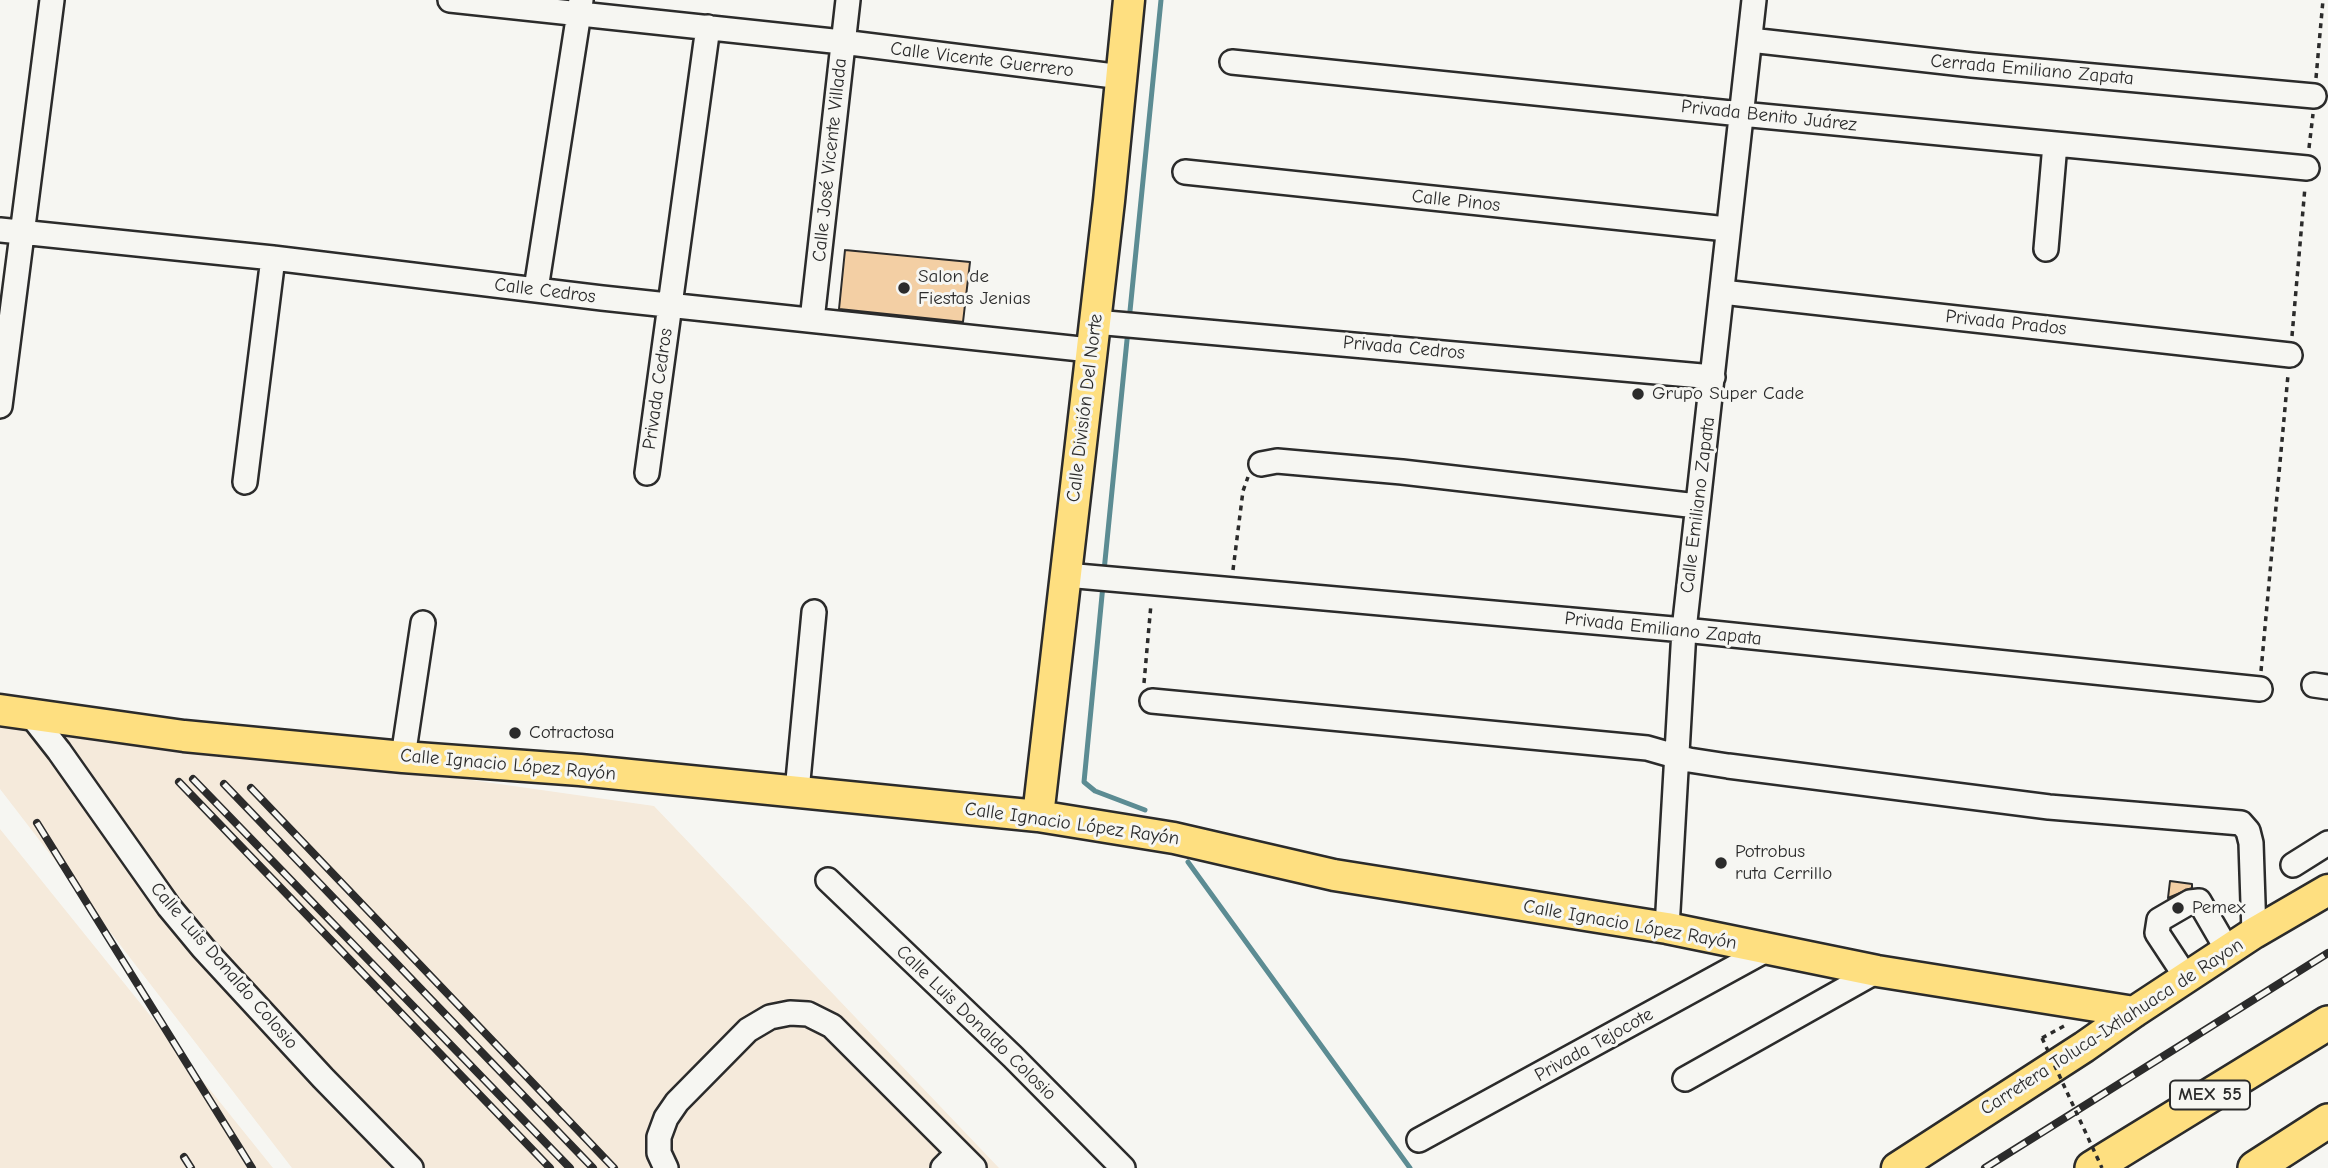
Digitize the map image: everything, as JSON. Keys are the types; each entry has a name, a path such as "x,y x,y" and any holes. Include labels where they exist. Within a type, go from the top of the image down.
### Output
{"highway":[{"name":"MEX 55","path":"2092,1168 2328,1023"},
{"path":"2255,1168 2328,1121"}],"main road":[{"name":"Calle División Del Norte","path":"1038,816 1076,576 1129,0"},
{"name":"Calle Ignacio López Rayón","path":"0,710 184,736 402,757 580,770 1038,816 1174,838 1334,875 1667,928 1877,971 2134,1012"},
{"name":"Carretera Toluca-Ixtlahuaca de Rayon","path":"1897,1168 2254,933 2328,890"}],"street":[{"path":"0,407 11,232 52,0"},
{"name":"Calle Vicente Guerrero","path":"450,0 581,7 708,27 842,41 1122,77"},
{"name":"Calle José Vicente Villada","path":"813,320 848,0"},
{"name":"Calle Emiliano Zapata","path":"1667,928 1684,630 1754,0"},
{"path":"536,289 581,7"},
{"name":"Privada Cedros","path":"647,473 708,27"},
{"name":"Cerrada Emiliano Zapata","path":"1750,40 1972,65 2073,72 2314,96"},
{"name":"Privada Benito Juárez","path":"1232,62 2307,168"},
{"path":"2046,249 2055,144"},
{"name":"Calle Pinos","path":"1185,172 1727,229"},
{"name":"Calle Cedros","path":"11,232 273,258 813,320 1098,332"},
{"path":"245,482 273,258"},
{"name":"Privada Prados","path":"1722,292 2290,355"},
{"name":"Privada Cedros","path":"1098,332 1134,326 1713,377"},
{"path":"1261,464 1277,461 1402,472 1697,506"},
{"name":"Privada Emiliano Zapata","path":"1076,576 1684,630 2260,689"},
{"path":"797,791 814,612"},
{"path":"402,757 423,623"},
{"path":"1152,701 1647,748 1728,766 2049,807 2241,823 2248,831 2251,842 2254,933"},
{"name":"Calle Luis Donaldo Colosio","path":"30,714 136,862 203,948 323,1078 411,1168"},
{"path":"2293,865 2328,843"},
{"name":"Calle Luis Donaldo Colosio","path":"828,880 948,993 1123,1168"},
{"path":"2186,977 2157,933 2159,920 2190,902 2199,901 2228,951"},
{"name":"Privada Tejocote","path":"1419,1140 1768,949"},
{"path":"1685,1079 1877,971"},
{"path":"666,1168 659,1153 659,1137 666,1118 677,1102 748,1030 770,1017 790,1013 808,1014 832,1026 958,1163"}],"path":[{"path":"2260,689 2290,355"},
{"path":"1230,589 1243,491 1250,472 1261,464"},
{"path":"1152,701 1145,695 1144,685 1153,584"},
{"path":"2071,1022 2042,1038 2102,1168"}],"shaded area":[{"path":"0,713 654,806 999,1168 292,1168 0,789"},
{"path":"0,829 273,1168 0,1168"}],"building":[{"name":"Salon de Fiestas Jenias","path":"845,250 970,262 963,322 839,309"},
{"path":"2170,881 2192,884 2192,888 2168,898"}],"waterway":[{"path":"1129,321 1161,0"},
{"path":"1104,571 1128,330"},
{"path":"1103,585 1084,782 1095,791 1145,810"},
{"path":"1188,862 1410,1168"}],"railway":[{"path":"193,779 570,1168"},
{"path":"179,782 550,1168"},
{"path":"224,784 593,1168"},
{"path":"251,788 614,1168"},
{"path":"37,823 252,1168"},
{"path":"1985,1168 2328,953"},
{"path":"184,1157 191,1168"}],"place":[{"name":"Salon de Fiestas Jenias","path":"904,288"},
{"name":"Grupo Super Cade","path":"1638,394"},
{"name":"Cotractosa","path":"515,733"},
{"name":"Potrobus ruta Cerrillo","path":"1721,863"},
{"name":"Pemex","path":"2178,908"}]}
